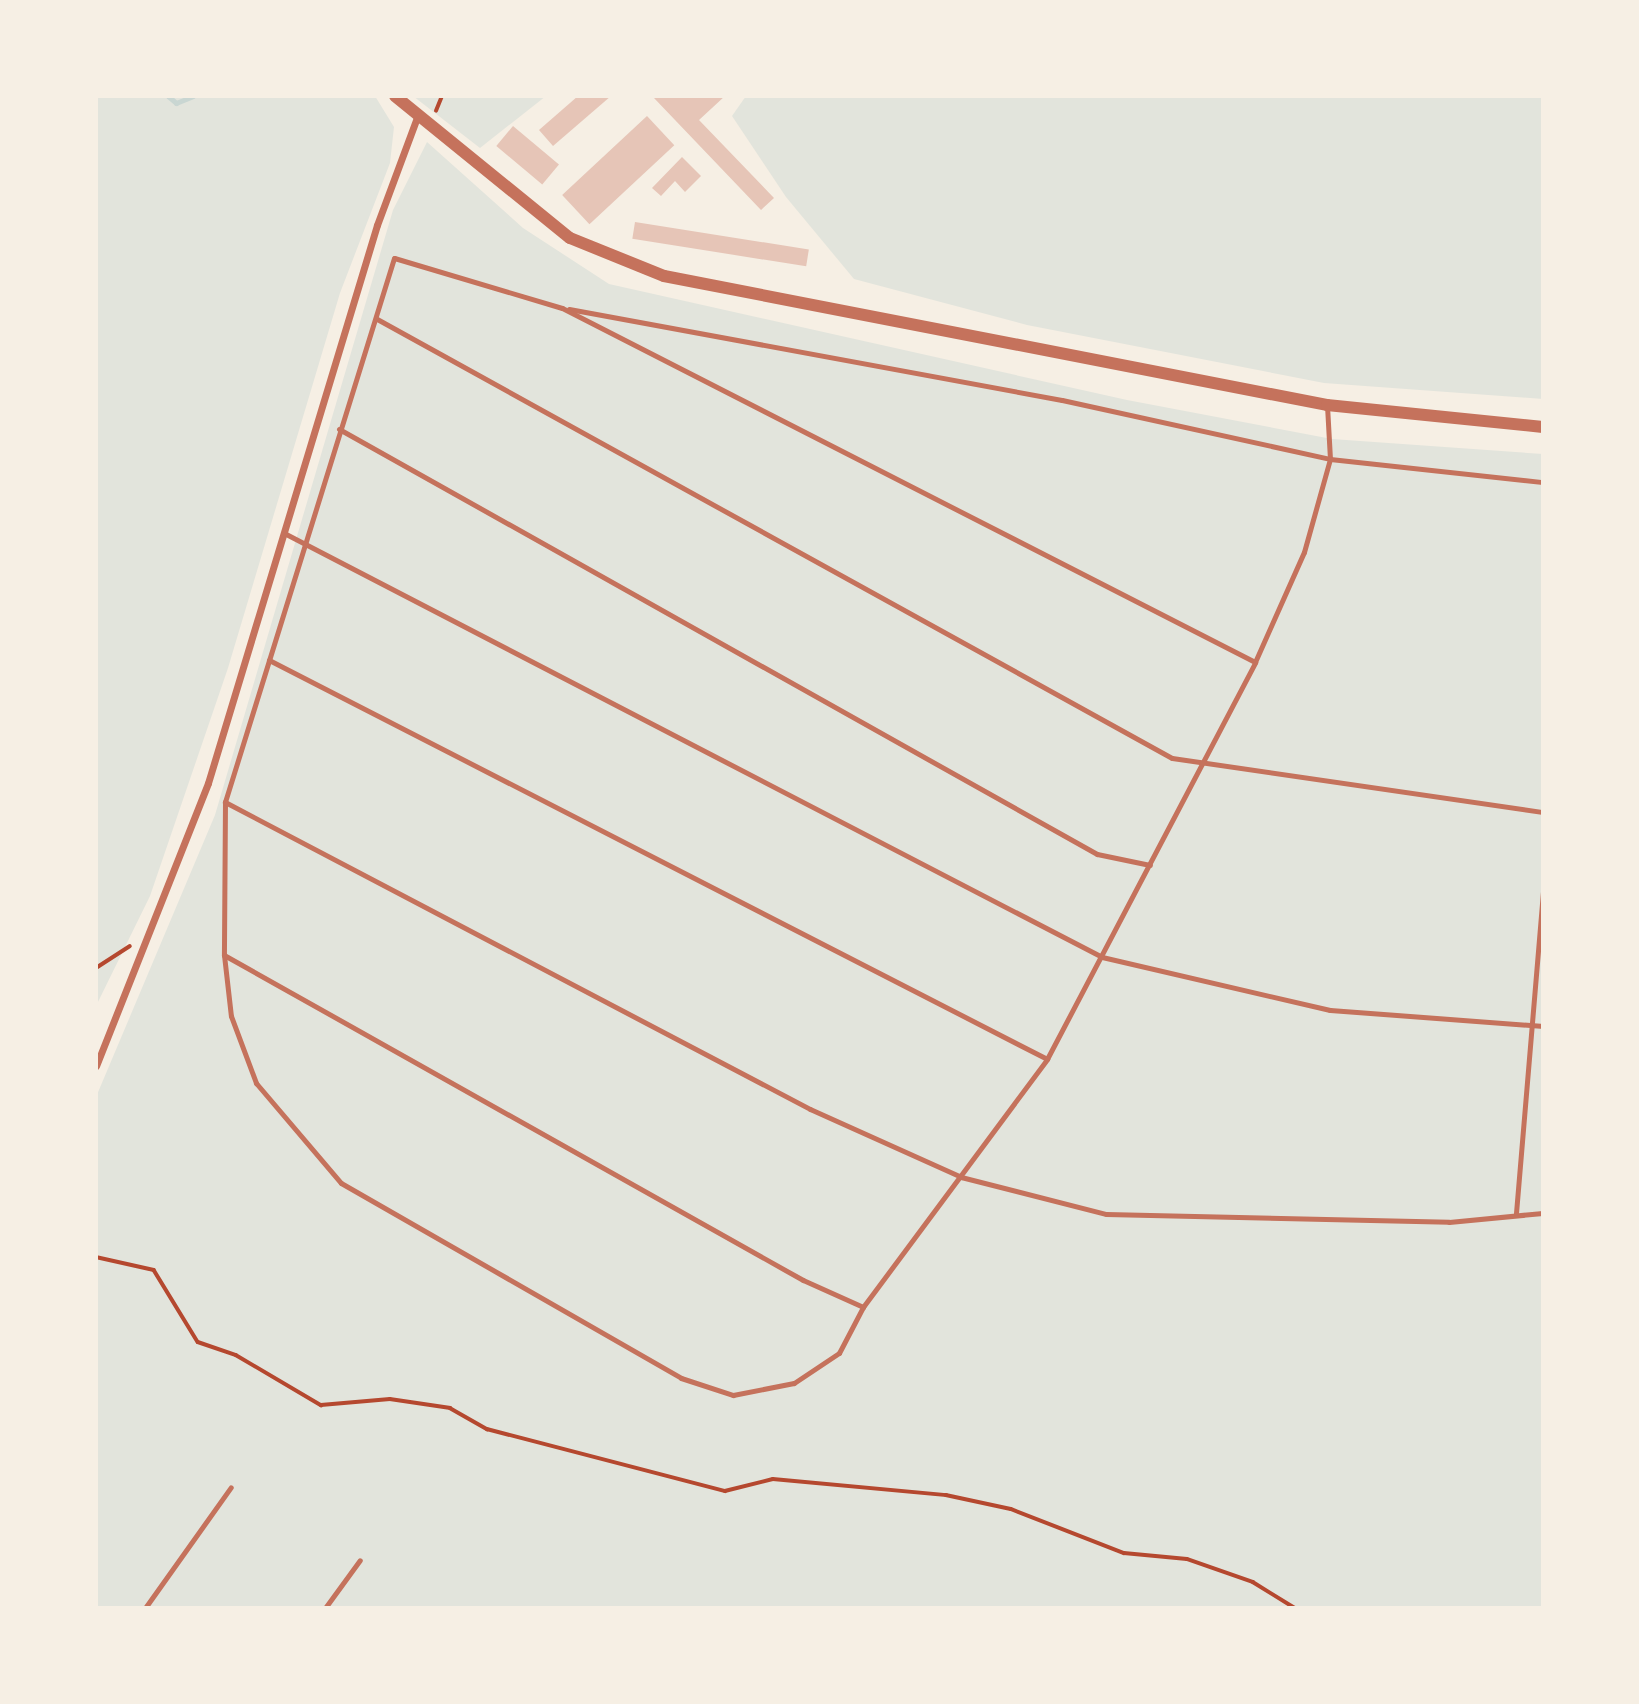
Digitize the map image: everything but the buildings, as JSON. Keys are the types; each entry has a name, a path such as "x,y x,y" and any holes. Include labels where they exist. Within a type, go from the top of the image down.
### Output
{"street":[{"path":"395,96 570,238 613,260 821,308 1327,405 1543,427"},
{"path":"96,1066 208,783 377,225 418,115"}],"lane":[{"path":"1327,405 1330,458 1304,552 1255,662 1047,1059 863,1307 839,1353 794,1383 733,1395 681,1378 341,1184 256,1083 231,1016 223,955 225,803 394,258 562,308 1062,400 1330,458 1543,482"},
{"path":"562,308 1255,662"},
{"path":"377,319 1172,758 1202,765 1543,812"},
{"path":"339,429 1097,854 1150,865"},
{"path":"284,533 1102,957 1330,1010 1543,1026"},
{"path":"270,660 1047,1059"},
{"path":"225,803 810,1109 961,1177 1106,1214 1449,1222 1516,1213 1543,1213"},
{"path":"1516,1213 1528,1026 1543,890"},
{"path":"223,955 803,1280 863,1307"},
{"path":"145,1608 231,1487"},
{"path":"325,1608 360,1560"}],"path":[{"path":"96,968 149,934"},
{"path":"96,1257 154,1270 198,1342 236,1355 321,1405 390,1399 450,1408 487,1429 724,1491 773,1479 946,1495 1011,1508 1124,1553 1187,1559 1253,1582 1295,1608"}],"shaded area":[{"path":"96,96 375,96 394,127 390,163 340,293 228,668 150,896 96,1006"},
{"path":"413,96 546,96 480,148"},
{"path":"746,96 1543,96 1543,399 1324,383 1027,325 854,279 786,197 732,116"},
{"path":"427,142 523,228 609,284 1127,400 1332,439 1543,454 1543,1608 96,1608 96,1097 215,815 393,210"}],"waterway":[{"path":"168,96 176,103 193,96"}]}
